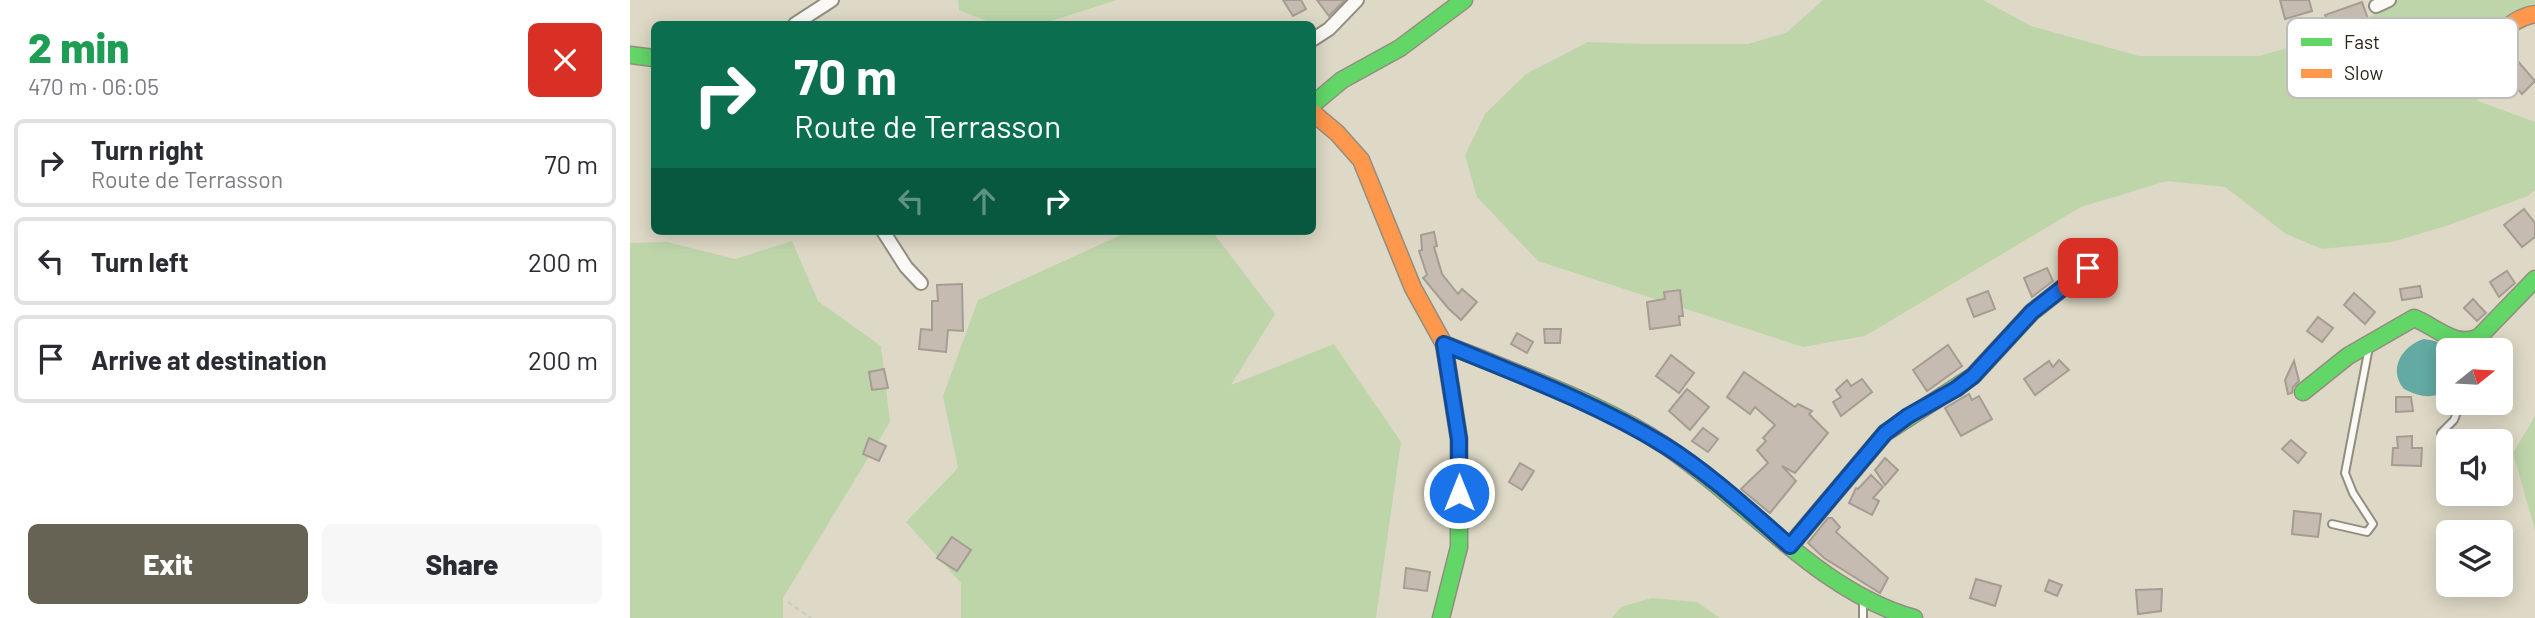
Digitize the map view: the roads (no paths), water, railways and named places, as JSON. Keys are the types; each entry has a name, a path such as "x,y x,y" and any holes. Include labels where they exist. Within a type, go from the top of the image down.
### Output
{"street":[{"path":"800,21 832,0"},
{"path":"1316,37 1329,29 1357,0"},
{"path":"1316,102 1342,80 1400,48 1464,0"},
{"path":"2376,6 2389,0"},
{"path":"2518,19 2526,14 2535,14"},
{"path":"630,55 651,58"},
{"path":"1316,115 1337,133 1361,160 1413,288 1444,344 1459,439 1460,547 1441,618"},
{"path":"886,235 906,267 921,283"},
{"path":"1790,546 1885,433 1973,376 2032,312 2088,268"},
{"path":"2478,338 2535,279"},
{"path":"2303,392 2347,356 2414,318 2425,321 2455,338"},
{"path":"1444,344 1588,404 1666,446 1734,498 1813,565 1887,614 1914,618"}],"lane":[{"path":"2332,524 2367,532 2373,524 2353,493 2345,474 2370,342"},
{"path":"2445,429 2456,415"},
{"path":"1863,598 1863,618"}],"water":[{"path":"2424,339 2436,342 2436,394 2432,396 2404,389 2399,381 2397,366 2400,359 2416,342"}]}
